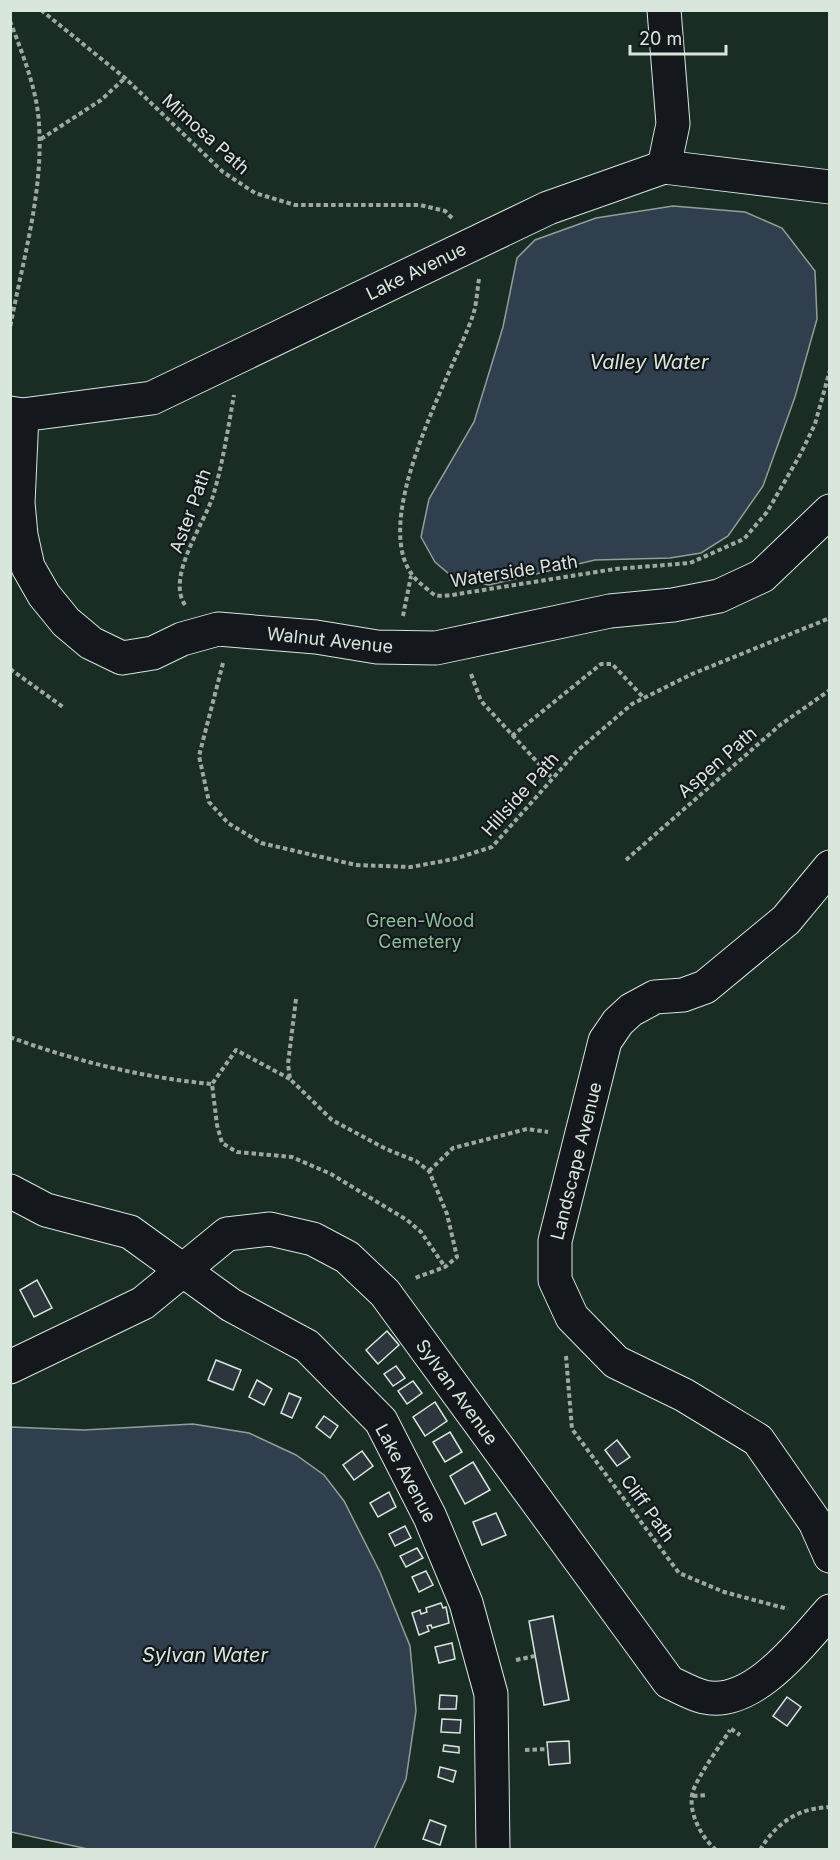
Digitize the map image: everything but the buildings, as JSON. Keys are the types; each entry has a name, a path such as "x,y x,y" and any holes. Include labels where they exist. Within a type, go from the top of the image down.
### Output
{"lane":[{"path":"664,10 673,124 664,167"},
{"name":"Lake Avenue","path":"16,414 152,398 548,208 664,167 830,187"},
{"name":"Walnut Avenue","path":"16,414 18,503 21,536 28,567 44,595 66,622 91,643 122,658 153,653 182,639 218,632 316,638 376,647 436,648 610,611 673,605 719,596 762,576 830,511"},
{"name":"Landscape Avenue","path":"830,867 786,920 705,987 683,995 655,997 631,1010 618,1022 605,1041 555,1241 555,1281 572,1317 616,1362 684,1395 758,1440 815,1522 830,1556"},
{"name":"Lake Avenue","path":"10,1191 46,1210 130,1232 231,1305 307,1346 381,1421 430,1517 466,1602 491,1694 493,1850"},
{"name":"Sylvan Avenue","path":"10,1368 143,1303 227,1234 270,1228 313,1239 347,1257 380,1288 669,1682 705,1697 739,1694 780,1666 826,1614"}],"path":[{"name":"Mimosa Path","path":"41,10 125,78 223,172 255,194 295,204 420,205 444,211 459,224 473,244"},
{"path":"10,21 28,69 38,110 40,139 37,186 10,328"},
{"path":"40,139 101,100 125,78"},
{"name":"Waterside Path","path":"473,244 480,275 474,313 425,431 405,486 399,513 401,553 411,576 435,595 458,594 615,569 690,563 744,539 766,512 800,455 815,424 830,370"},
{"name":"Aster Path","path":"218,632 180,597 183,570 212,498 242,356"},
{"name":"Hillside Path","path":"218,632 199,756 209,802 228,823 261,843 356,865 411,867 454,859 492,847 552,778 592,737 632,704 692,674 830,618"},
{"path":"460,644 481,701 552,778"},
{"path":"512,736 601,664 612,664 644,698"},
{"path":"10,669 63,707"},
{"name":"Aspen Path","path":"626,860 780,725 810,701 830,690"},
{"path":"290,1079 288,1064 296,999"},
{"path":"10,1037 58,1053 148,1074 212,1084"},
{"path":"380,1288 445,1267 457,1257 447,1214 429,1171 416,1161 386,1149 332,1120 290,1079 236,1050 212,1084 217,1125 222,1143 237,1152 292,1157 331,1174 389,1208 421,1232 445,1267"},
{"path":"429,1171 453,1148 527,1129 581,1137"},
{"name":"Cliff Path","path":"572,1317 565,1362 572,1429 679,1573 724,1592 826,1614"},
{"path":"716,1850 707,1842 693,1816 693,1791 741,1712 739,1694"},
{"path":"731,1729 740,1735"},
{"path":"693,1796 707,1795"},
{"path":"760,1850 788,1817 813,1807 830,1807"}],"green space":[{"name":"Green-Wood Cemetery","path":"11,11 829,11 829,1849 11,1849"}],"water":[{"name":"Valley Water","path":"673,206 745,212 782,228 815,271 817,319 795,397 763,486 728,536 701,553 670,558 595,560 489,585 455,579 435,562 421,537 429,499 474,422 503,327 517,258 535,240 596,218"},
{"name":"Sylvan Water","path":"193,1424 249,1433 296,1455 324,1475 344,1501 380,1572 410,1646 416,1711 406,1779 374,1849 92,1850 11,1832 11,1427 84,1430"}]}
